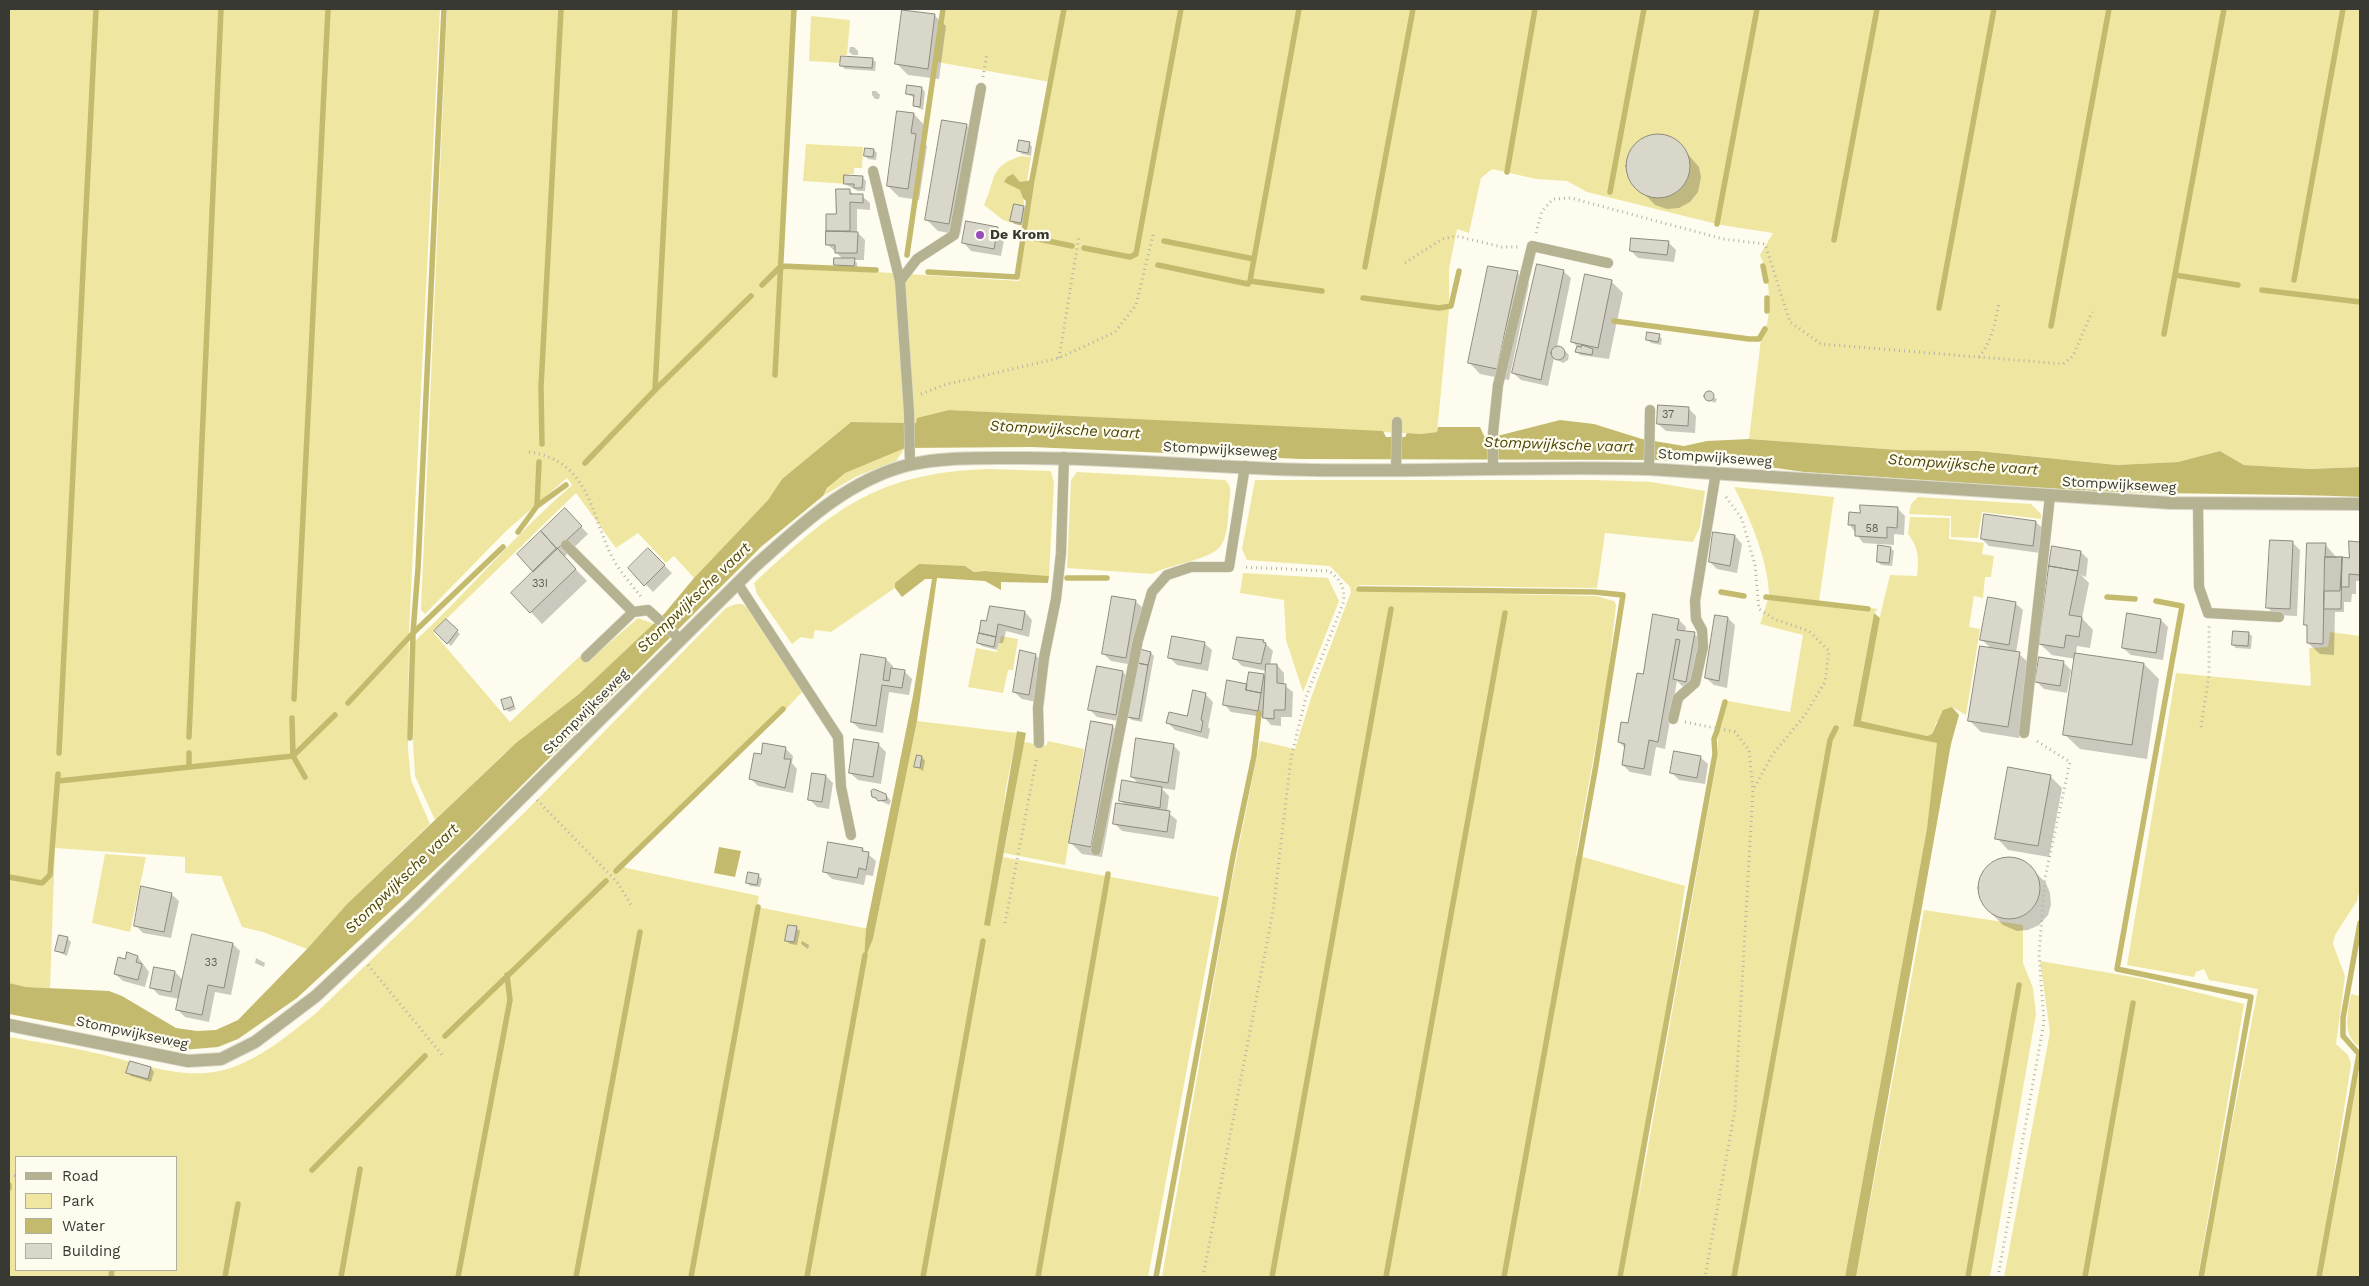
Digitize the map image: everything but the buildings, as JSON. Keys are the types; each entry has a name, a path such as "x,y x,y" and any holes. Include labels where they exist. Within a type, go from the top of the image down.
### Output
{"street":[{"name":"Stompwijkseweg","path":"9,1025 165,1053 188,1061 221,1059 239,1051 316,996 360,955 528,791 678,638 788,537 834,499 874,478 910,465 964,458 1064,457 1312,470 1396,465 1649,466 1842,483 2050,496 2198,503 2360,504"}],"lane":[{"path":"900,281 917,259 954,235 981,88"},
{"path":"873,171 900,281 909,412 910,465"},
{"path":"1493,465 1493,433 1498,385 1532,246 1608,263"},
{"path":"1649,466 1650,410"},
{"path":"1396,465 1397,427"},
{"path":"1039,743 1038,708 1044,658 1056,599 1061,553 1064,457"},
{"path":"1096,850 1138,640 1152,592 1167,575 1191,567 1229,567 1245,466"},
{"path":"1674,719 1678,698 1695,683 1703,647 1702,630 1696,618 1695,601 1716,472"},
{"path":"2024,733 2050,496"},
{"path":"2198,503 2199,587 2208,613 2279,617"},
{"path":"566,546 632,612"},
{"path":"738,584 838,737 841,787 851,835"},
{"path":"586,657 632,612 648,610 678,638"}],"path":[{"path":"981,88 986,53"},
{"path":"1405,263 1442,239 1456,236 1502,247 1532,246 1542,212 1553,199 1571,198 1723,239 1765,244 1790,322 1821,344 2063,364 2073,356 2092,312"},
{"path":"908,399 944,385 1059,358 1115,332 1136,306 1154,231"},
{"path":"1059,358 1080,236"},
{"path":"1979,357 1988,346 1994,329 1999,303"},
{"path":"530,452 545,454 561,462 576,476 588,494 613,558 648,610"},
{"path":"1716,472 1723,493 1742,518 1755,565 1759,609 1774,619 1808,631 1829,652 1825,682 1805,715 1773,754 1754,789"},
{"path":"1203,1277 1273,911 1291,758 1306,697 1344,601 1344,586 1338,577 1329,571 1229,567"},
{"path":"2201,727 2209,675 2208,613"},
{"path":"1674,719 1735,732 1749,750 1754,789 1735,1110 1705,1277"},
{"path":"1998,1277 2044,1022 2039,955 2045,878 2070,762 2024,733"},
{"path":"1005,922 1039,743"},
{"path":"528,791 617,882 632,908"},
{"path":"360,955 444,1056"}],"green space":[{"path":"9,9 440,9 409,630 408,749 411,780 430,824 347,904 307,949 263,932 242,927 221,876 185,873 185,857 55,848 50,988 26,987 9,983"},
{"path":"447,9 792,9 781,266 1019,281 1050,82 937,62 944,9 2341,9 2328,82 2342,9 2360,9 2360,467 2310,469 2244,465 2220,451 2178,462 2117,465 1978,451 1899,450 1749,439 1761,339 1768,320 1769,309 1766,274 1760,255 1773,233 1721,225 1587,192 1567,181 1536,179 1492,169 1481,178 1469,233 1457,229 1449,269 1449,309 1437,432 1420,434 949,410 916,423 851,422 782,479 768,500 694,578 674,556 666,563 638,533 616,548 576,493 433,632 510,722 580,656 587,662 638,618 654,624 579,694 505,753 435,820 415,776 413,742 415,641 551,503 572,485 567,478 506,531 425,614 421,610"},
{"path":"811,16 850,20 847,55 840,55 840,63 809,61"},
{"path":"806,144 863,147 862,168 854,168 854,174 848,174 848,184 803,181"},
{"path":"1021,156 1031,157 1027,181 1011,185 1017,187 1023,196 1024,208 1021,226 1003,220 984,205 998,169 1003,164"},
{"path":"905,448 896,461 857,476 823,496 837,478 848,471 871,460"},
{"path":"988,469 1051,471 1054,483 1049,576 985,571 974,572 965,566 895,583 895,588 831,632 815,630 813,639 801,637 792,644 757,594 754,583 782,557 833,516 858,500 885,488 915,478 949,472"},
{"path":"1077,472 1225,480 1230,489 1230,495 1227,527 1223,543 1214,552 1206,556 1152,574 1067,568 1071,480"},
{"path":"1255,480 1594,480 1651,482 1705,491 1700,527 1693,542 1605,533 1597,588 1360,585 1355,587 1358,591 1596,596 1614,601 1616,605 1608,676 1576,855 1685,886 1638,1203 1718,754 1718,738 1728,701 1790,712 1803,635 1760,624 1768,599 1867,612 1871,608 1878,609 1874,613 1853,725 1938,743 1927,828 1845,1277 1162,1277 1228,900 1260,741 1295,749 1312,695 1351,592 1350,587 1330,566 1247,560 1242,549"},
{"path":"1734,487 1834,497 1819,601 1769,595 1762,554 1752,526"},
{"path":"1918,497 2031,504 2041,514 2041,519 1982,512 1978,538 1951,537 1951,516 1909,514 1911,504"},
{"path":"1910,517 1950,518 1949,539 1984,543 1982,554 1994,556 1991,577 1985,577 1983,598 1974,596 1969,627 1980,629 1966,715 1952,707 1936,723 1932,734 1927,736 1861,721 1881,612 1890,575 1917,576 1917,554 1908,534"},
{"path":"1243,573 1328,578 1339,601 1303,692 1286,640 1284,600 1240,593"},
{"path":"742,604 748,608 803,691 786,709 783,706 621,863 626,868 759,896 757,907 869,929 846,1054 864,961 873,939 917,721 1017,733 1006,788 990,926 1003,857 1219,897 1148,1277 9,1277 9,1037 73,1048 150,1067 187,1073 225,1070 243,1063 280,1041 315,1014 526,811 726,608"},
{"path":"2330,632 2360,636 2360,888 2357,901 2335,935 2333,944 2345,976 2336,1044 2348,1055 2351,1064 2318,1277 2202,1277 2258,989 2209,980 2204,969 2196,972 2194,977 2127,965 2176,673 2311,686 2309,648 2328,647"},
{"path":"1001,636 1018,639 1013,670 1008,670 1003,693 968,687 976,648 997,652"},
{"path":"1048,741 1084,749 1065,865 1004,853 1024,742 1046,746"},
{"path":"105,854 146,857 130,932 92,923"},
{"path":"1924,910 2023,925 2023,963 2033,988 2036,1014 1990,1277 1856,1277"},
{"path":"2040,961 2139,978 2244,1004 2198,1277 2004,1277 2050,1032"},
{"path":"2351,994 2360,996 2360,1047 2350,1037 2348,1030 2347,1023"},
{"path":"2360,1067 2360,1277 2319,1277"}],"water":[{"path":"1013,174 1020,182 1032,180 1029,204 1023,198 1020,190 1004,182 1007,177"},
{"name":"Stompwijksche vaart","path":"949,410 1383,431 1386,437 1405,437 1407,433 1437,432 1438,427 1480,427 1484,436 1501,435 1560,420 1594,424 1642,439 1684,446 1707,441 1749,439 1899,450 1978,451 2117,465 2178,462 2220,451 2244,465 2310,469 2360,467 2360,497 2095,491 1804,472 1762,466 1657,460 1301,459 1032,447 905,448 845,473 827,488 823,496 762,546 468,839 297,998 238,1039 218,1047 182,1050 113,1034 9,1014 9,983 26,987 109,991 122,996 176,1028 197,1031 216,1030 238,1020 307,949 347,904 435,820 516,743 579,694 664,614 694,578 768,500 782,479 851,422 916,423 917,418"},
{"path":"919,564 965,566 974,572 985,571 1049,576 1048,583 1001,582 1001,590 985,581 937,578 917,721 873,939 864,961 866,929 913,696 932,579 925,579 902,597 895,588 895,583"},
{"path":"1874,613 1880,618 1861,721 1927,736 1932,734 1943,710 1952,707 1959,715 1951,744 1856,1277 1845,1277 1927,828 1937,743 1853,726"},
{"path":"1017,731 1026,733 990,926 984,925"},
{"path":"719,847 741,851 735,877 714,873"}],"waterway":[{"path":"59,753 96,9"},
{"path":"189,737 221,9"},
{"path":"294,699 328,9"},
{"path":"410,738 413,633 418,568 444,9"},
{"path":"542,444 541,387 561,9"},
{"path":"655,390 675,9"},
{"path":"775,375 794,9"},
{"path":"907,255 943,9"},
{"path":"928,272 1017,277 1032,180 1064,9"},
{"path":"1084,248 1130,257 1136,254 1181,9"},
{"path":"1299,9 1250,281 1322,291"},
{"path":"1365,267 1413,9"},
{"path":"1507,172 1535,9"},
{"path":"1610,192 1644,9"},
{"path":"1717,224 1757,9"},
{"path":"1834,240 1877,9"},
{"path":"1939,308 1994,9"},
{"path":"2051,326 2109,9"},
{"path":"2164,334 2224,9"},
{"path":"2294,280 2343,9"},
{"path":"1024,236 1072,246"},
{"path":"1164,241 1254,259"},
{"path":"1158,265 1248,284 1250,281"},
{"path":"762,285 781,266 876,270"},
{"path":"1763,266 1766,281"},
{"path":"1363,298 1439,308 1451,306 1459,271"},
{"path":"2175,275 2238,285"},
{"path":"2262,290 2360,302"},
{"path":"585,463 655,390 751,296"},
{"path":"1767,298 1767,311"},
{"path":"1614,321 1749,339 1759,339 1765,329"},
{"path":"537,506 539,462"},
{"path":"518,532 537,506 566,485"},
{"path":"348,703 413,633 503,547"},
{"path":"1067,578 1107,578"},
{"path":"1359,589 1594,592 1623,595 1596,765 1504,1277"},
{"path":"1721,592 1744,596"},
{"path":"1766,597 1868,609"},
{"path":"2107,597 2135,599"},
{"path":"2156,601 2182,606 2117,969 2251,997 2201,1277"},
{"path":"1272,1277 1391,609"},
{"path":"1386,1277 1505,613"},
{"path":"1718,727 1725,702"},
{"path":"616,871 783,709"},
{"path":"1156,1277 1233,856 1254,756 1259,713"},
{"path":"58,781 293,756 335,715"},
{"path":"292,718 293,756 305,777"},
{"path":"1734,1277 1830,740 1836,728"},
{"path":"1620,1277 1715,754 1714,739 1717,731"},
{"path":"189,753 189,767"},
{"path":"9,877 42,883 50,875 58,774"},
{"path":"1038,1277 1108,874"},
{"path":"445,1036 606,881"},
{"path":"691,1277 758,907"},
{"path":"2319,1277 2359,1054 2343,1036 2343,1018 2360,923"},
{"path":"576,1277 640,932"},
{"path":"923,1277 983,941"},
{"path":"807,1277 865,955"},
{"path":"458,1277 510,1000 507,975"},
{"path":"1968,1277 2019,985"},
{"path":"2085,1277 2133,1003"},
{"path":"312,1170 425,1056"},
{"path":"341,1277 360,1169"},
{"path":"225,1277 238,1204"},
{"path":"111,1277 112,1271"}],"place":[{"name":"De Krom","path":"980,235"}]}
